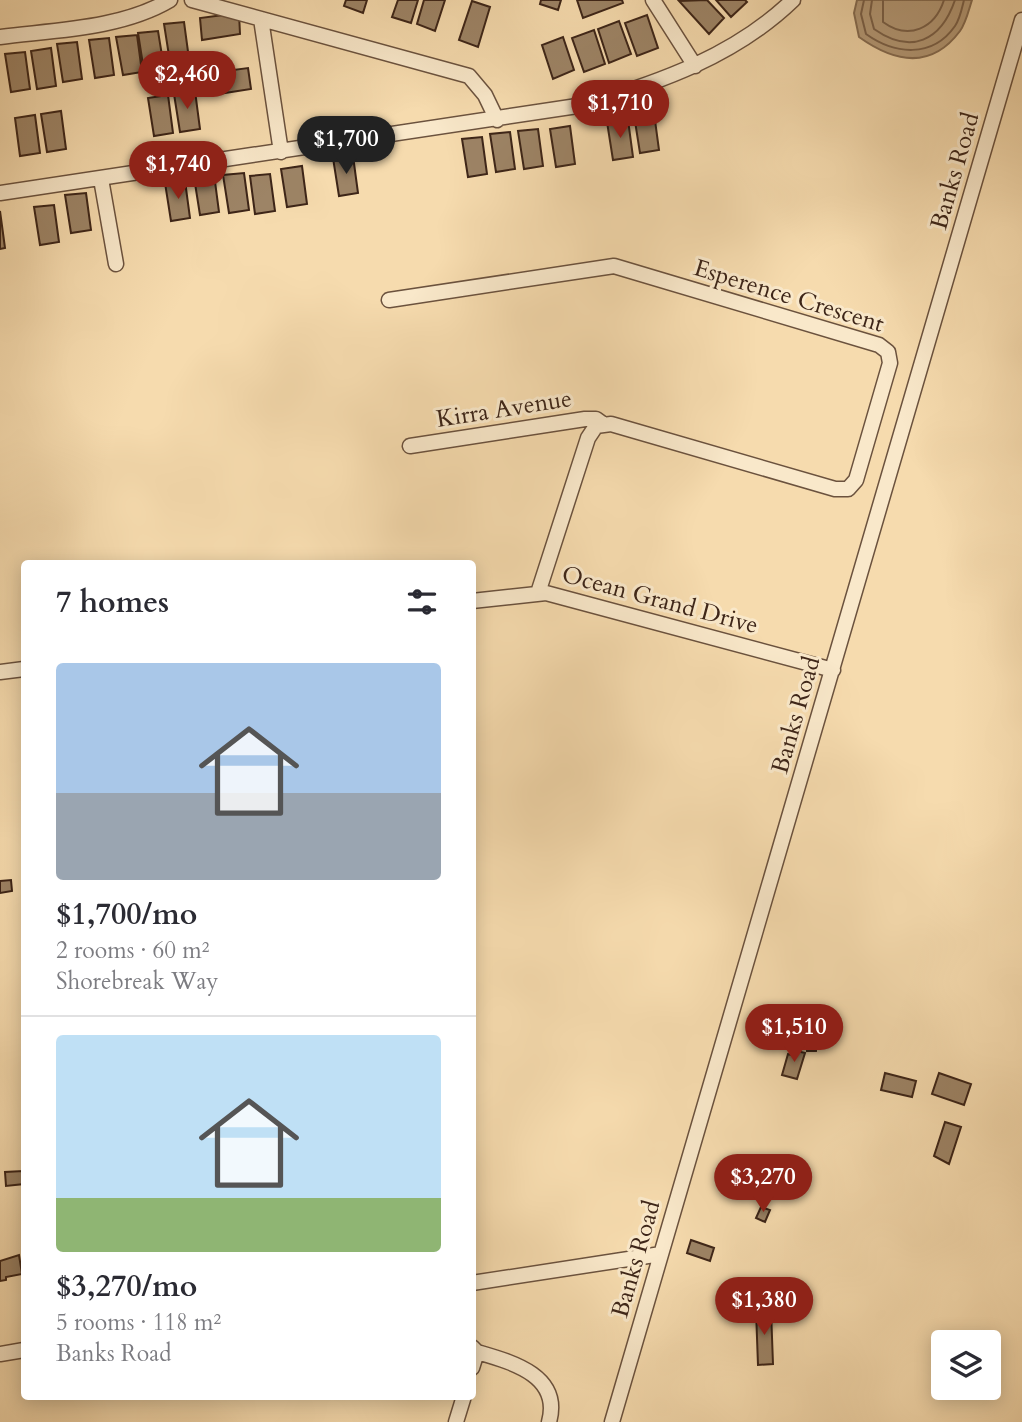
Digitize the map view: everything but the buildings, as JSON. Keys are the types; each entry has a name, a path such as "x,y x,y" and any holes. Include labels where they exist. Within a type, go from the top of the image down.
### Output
{"street":[{"path":"0,37 106,22 144,13 170,0"},
{"path":"192,0 469,76 485,95 497,120"},
{"path":"653,0 695,66"},
{"path":"0,193 584,105 653,84 695,66 747,37 793,0"},
{"path":"261,19 281,152"},
{"name":"Banks Road","path":"612,1422 1022,20"},
{"path":"101,179 116,264"},
{"name":"Esperence Crescent","path":"389,300 614,267 878,345 890,356 856,480 848,489 835,489 603,424"},
{"name":"Kirra Avenue","path":"410,446 585,419 596,419 603,424"},
{"path":"538,593 588,438 592,429 603,424"},
{"name":"Ocean Grand Drive","path":"476,601 538,593 570,598 833,670"},
{"path":"0,672 21,669"},
{"path":"476,1282 661,1254"},
{"path":"476,1349 524,1367 541,1380 549,1399 549,1422"},
{"path":"0,1353 21,1350"},
{"path":"456,1422 460,1400"}],"water":[{"path":"857,0 972,0 962,28 949,43 925,57 912,58 885,52 859,37 854,13"}]}
